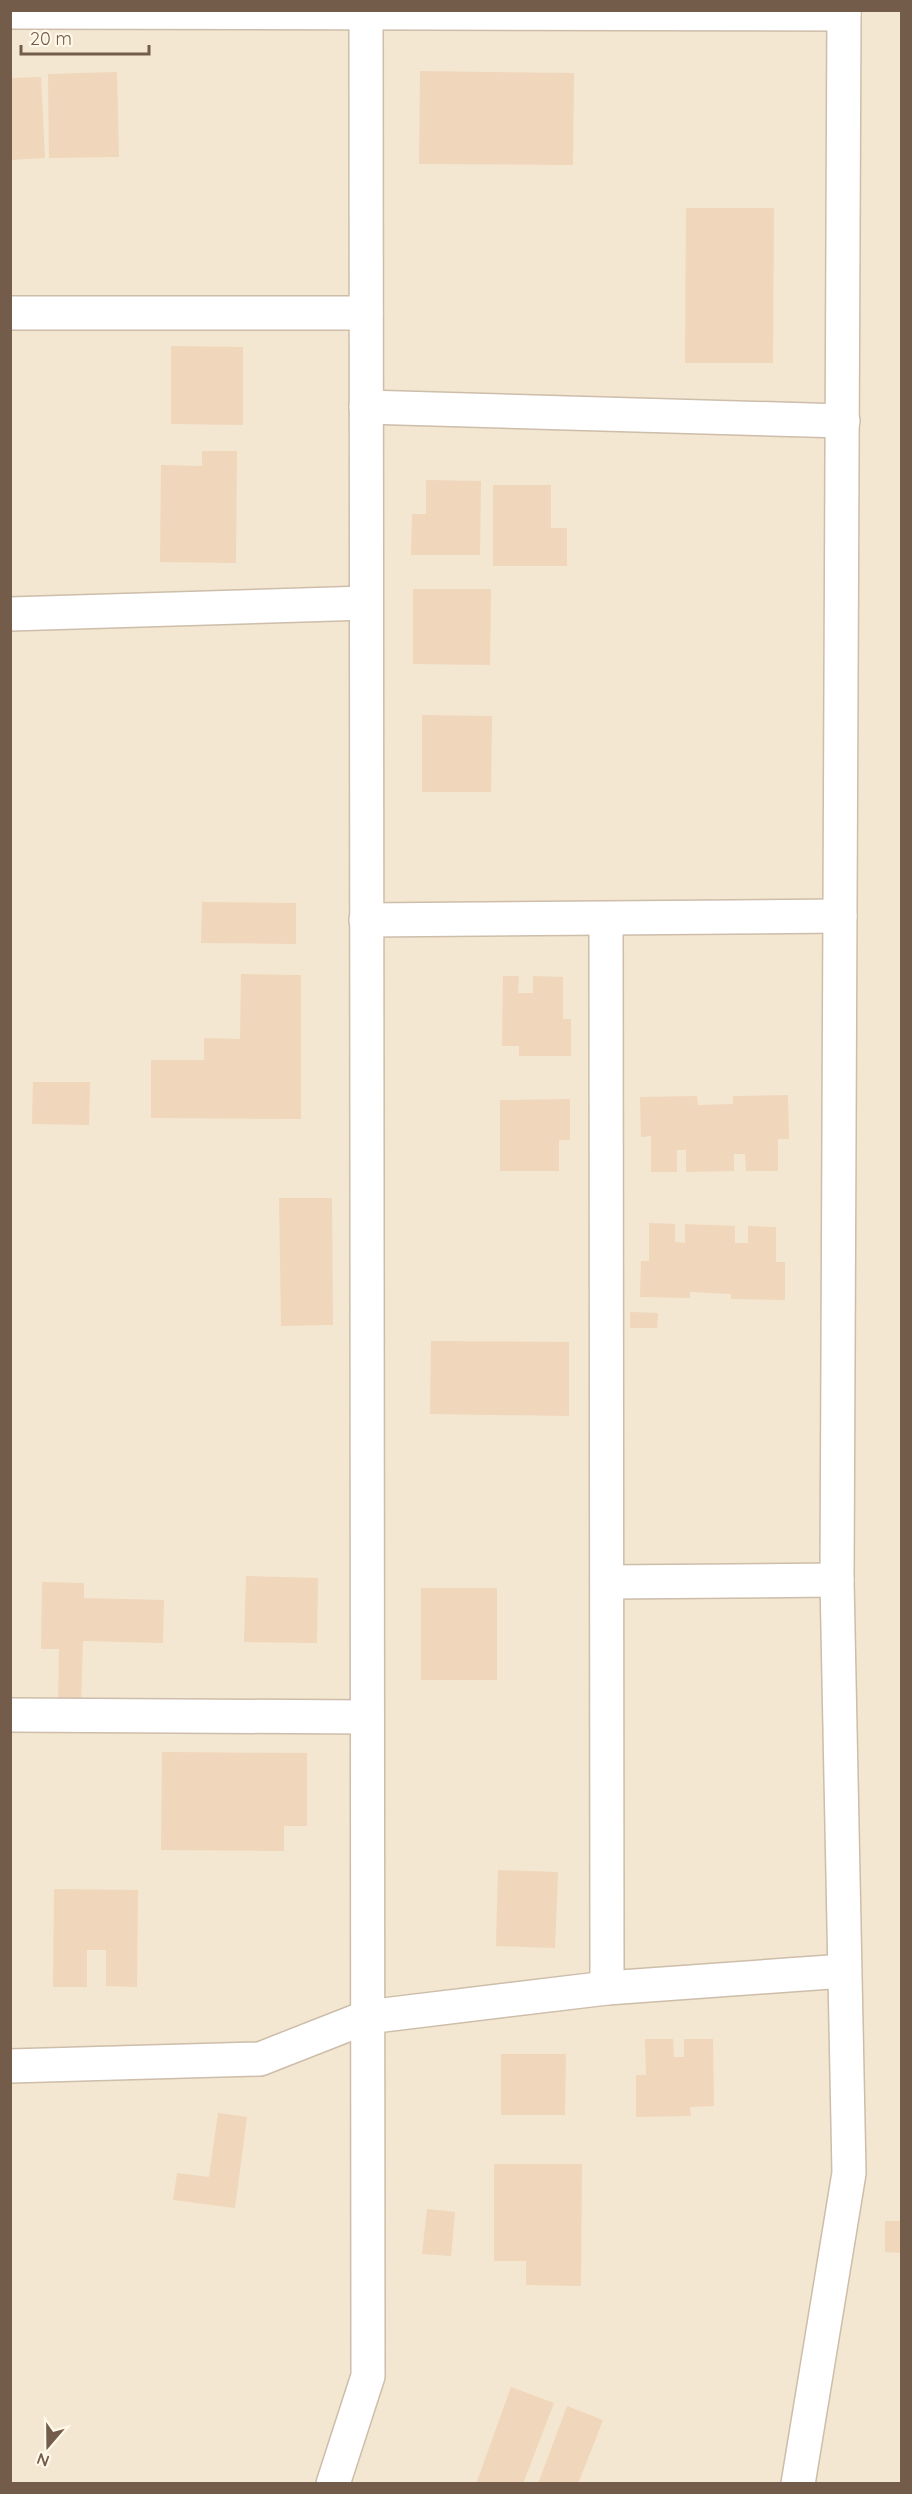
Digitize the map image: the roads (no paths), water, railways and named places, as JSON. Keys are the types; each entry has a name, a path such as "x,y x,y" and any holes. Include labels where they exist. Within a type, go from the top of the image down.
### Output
{"street":[{"path":"10,12 844,12 837,1580 849,2173 798,2484"},
{"path":"333,2484 368,2376 366,13"},
{"path":"10,313 366,313"},
{"path":"366,407 843,421"},
{"path":"10,614 366,603"},
{"path":"366,920 840,916"},
{"path":"606,919 607,1988"},
{"path":"607,1582 837,1580"},
{"path":"10,1715 367,1717"},
{"path":"10,2066 261,2059 367,2017 607,1988 844,1971"}]}
